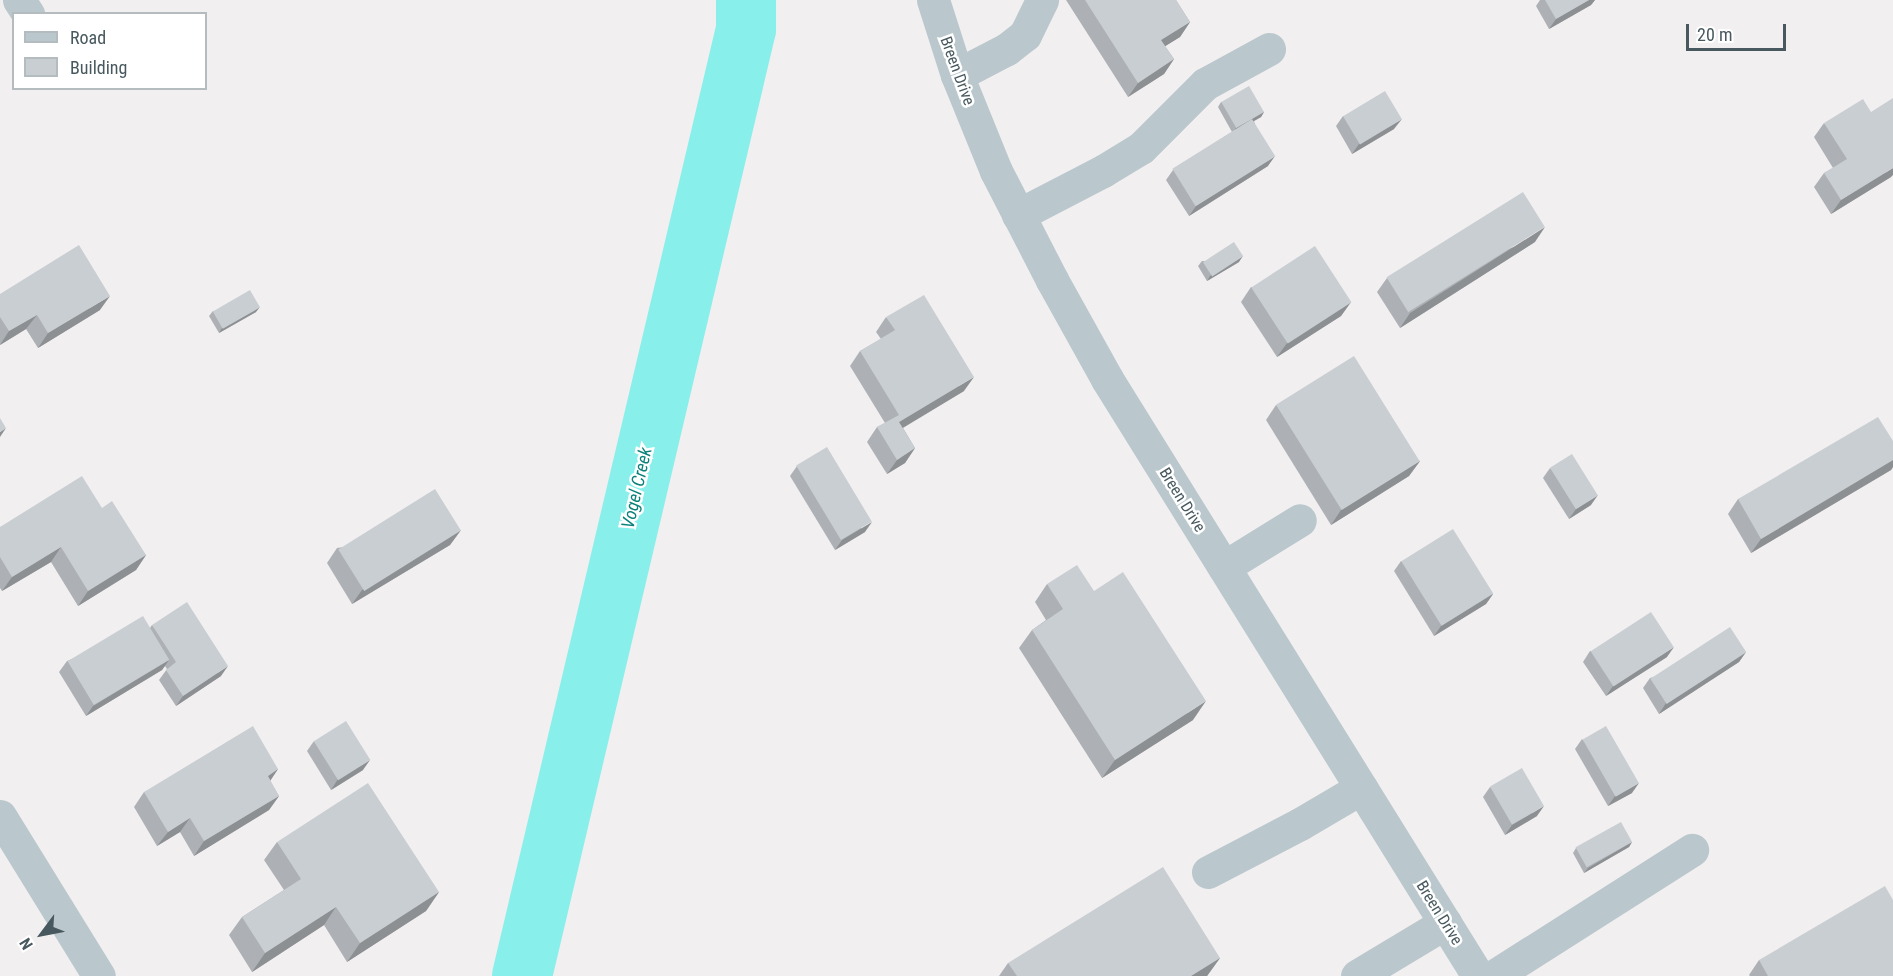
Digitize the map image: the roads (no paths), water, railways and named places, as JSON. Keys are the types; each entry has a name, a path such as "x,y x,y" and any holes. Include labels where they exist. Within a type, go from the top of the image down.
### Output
{"street":[{"name":"Breen Drive","path":"933,0 957,75 996,171 1107,379 1478,976"},
{"path":"957,75 1007,49 1025,35 1041,0"},
{"path":"1018,215 1103,171 1141,148 1205,84 1269,49"},
{"path":"1224,567 1300,520"},
{"path":"1208,872 1300,824 1361,788"},
{"path":"0,816 99,976"},
{"path":"1494,976 1692,850"},
{"path":"1357,976 1445,922"}],"waterway":[{"name":"Vogel Creek","path":"522,976 746,29 746,0"}]}
